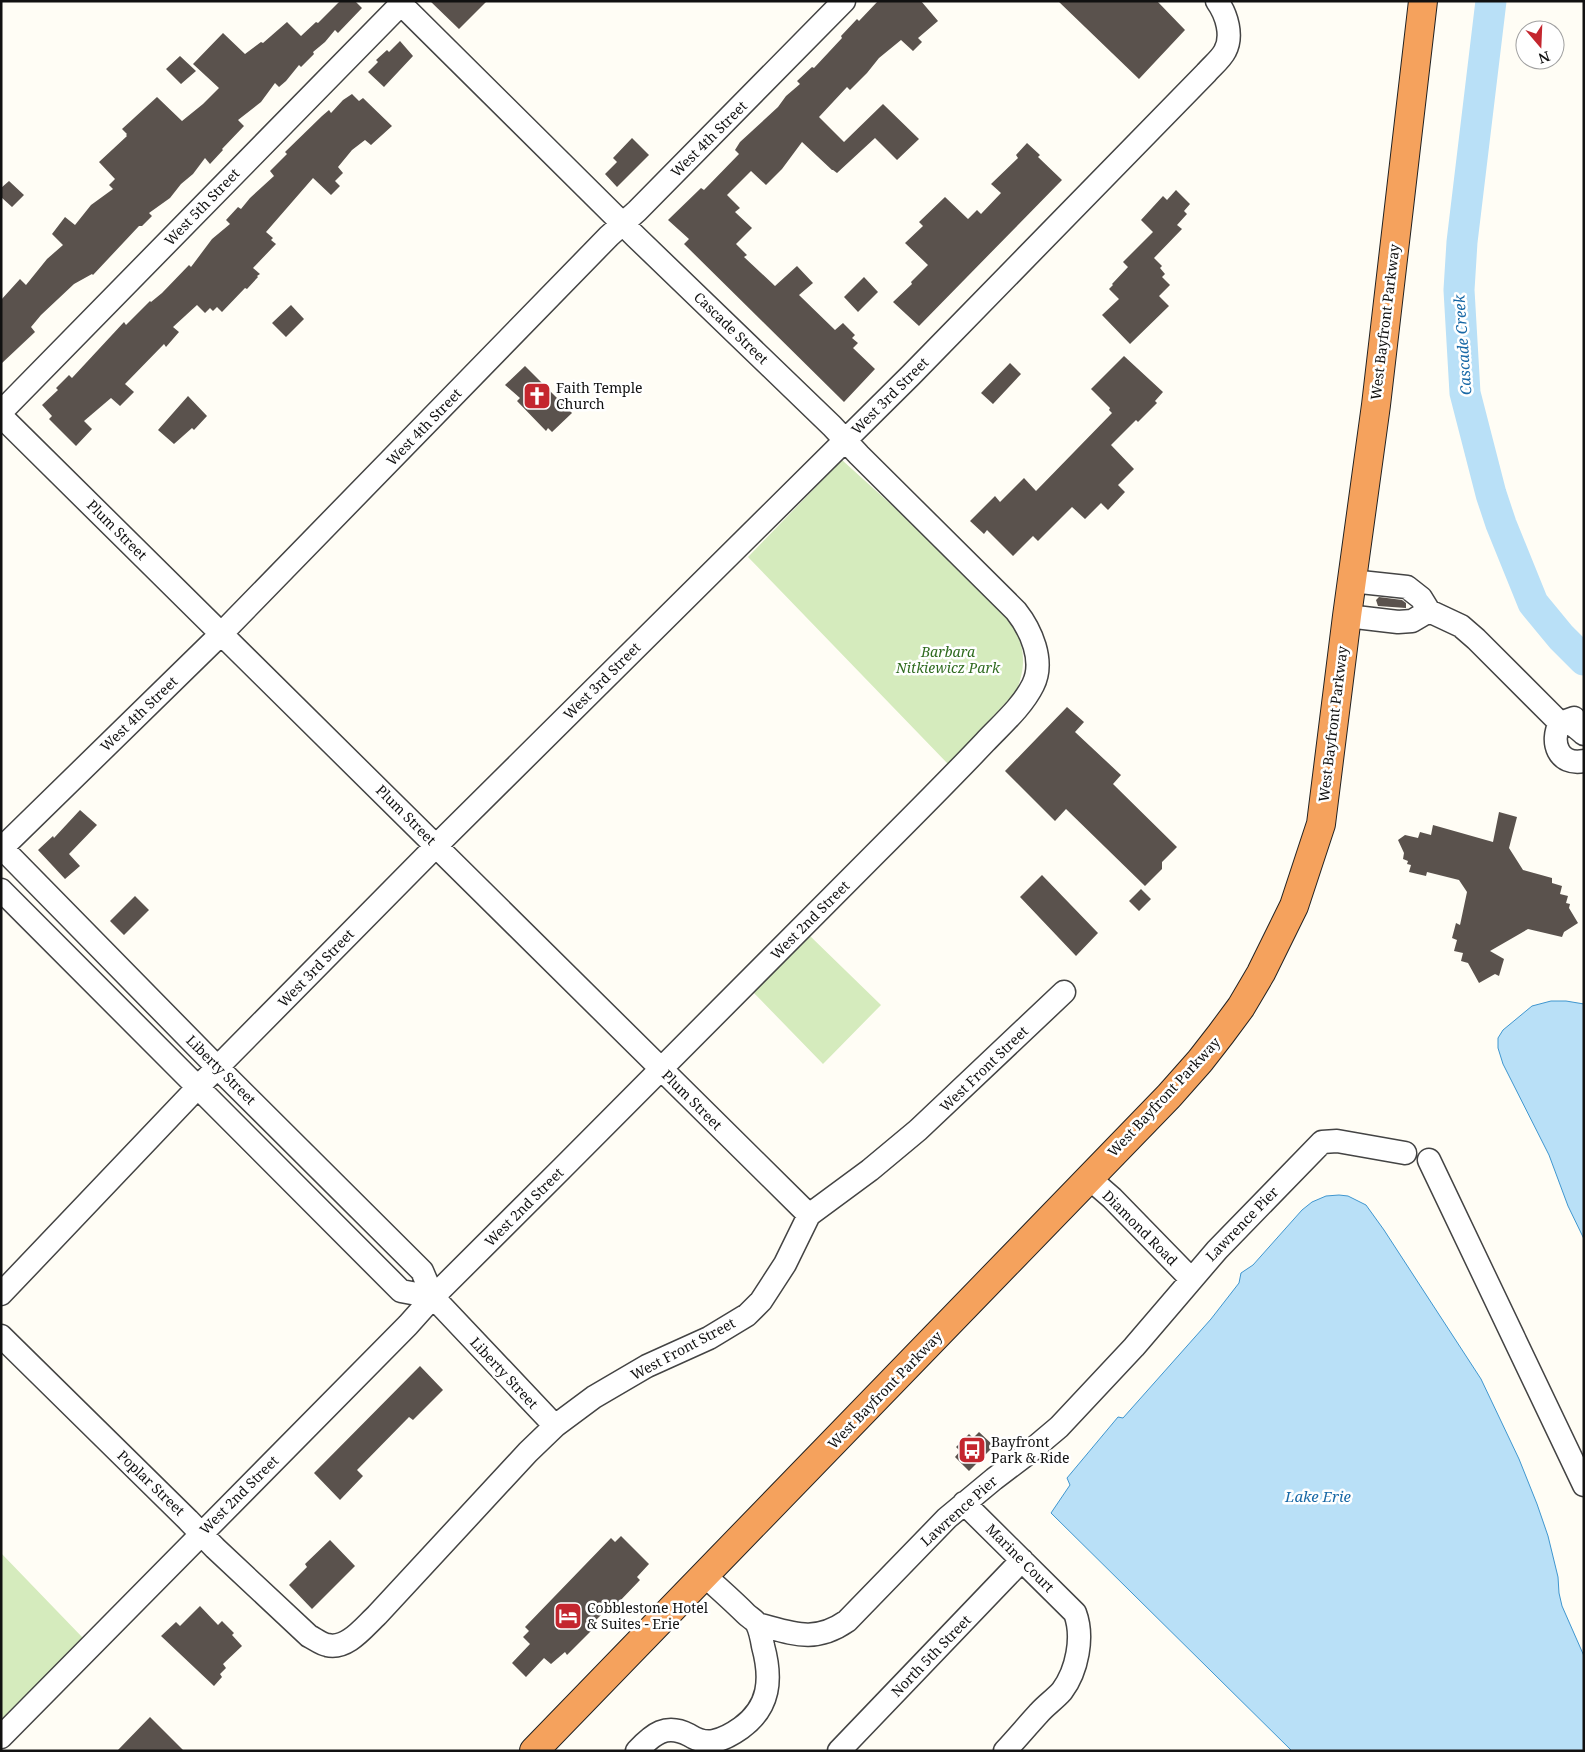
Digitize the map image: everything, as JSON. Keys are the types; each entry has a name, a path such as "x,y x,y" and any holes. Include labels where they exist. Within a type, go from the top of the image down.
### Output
{"highway":[{"name":"West Bayfront Parkway","path":"534,1751 1175,1089 1221,1034 1241,1007 1261,973 1294,906 1321,824 1351,581 1376,405 1423,1"}],"street":[{"name":"West 4th Street","path":"2,848 222,633 609,236 644,204 844,1"},
{"name":"West 3rd Street","path":"1,1294 198,1087 437,845 846,440 1206,73 1225,51 1228,36 1227,20 1217,1"},
{"name":"Cascade Street","path":"401,2 623,224 846,440 858,455 1016,611 1023,620 1032,640 1037,655 1038,671"},
{"name":"West 5th Street","path":"1,414 401,2"},
{"name":"Plum Street","path":"1,414 437,845 661,1070 809,1214"},
{"path":"1351,581 1407,587 1421,598 1429,612 1461,626 1560,723 1562,736 1584,756"},
{"path":"1347,616 1398,622 1412,621 1429,612"},
{"name":"West 2nd Street","path":"1,1737 433,1297 962,766 1023,702 1034,683 1038,671"},
{"path":"1584,719 1570,718 1560,723 1556,735 1557,749 1563,757 1572,762 1584,761"},
{"path":"1560,723 1567,722 1575,725 1584,734"},
{"name":"Liberty Street","path":"2,848 422,1272 433,1297 555,1426"},
{"name":"Liberty Street","path":"1,890 401,1291 433,1297"},
{"name":"West Front Street","path":"326,1645 339,1646 351,1640 377,1615 528,1452 555,1426 594,1398 647,1366 709,1338 747,1315 761,1301 785,1264 809,1214 870,1170 918,1130 1064,992"},
{"name":"Lawrence Pier","path":"757,1624 805,1635 820,1634 836,1628 847,1621 947,1518 1059,1427 1123,1360 1217,1250 1322,1142 1337,1141 1404,1154"},
{"path":"1429,1160 1584,1485"},
{"name":"Diamond Road","path":"1089,1178 1191,1279"},
{"name":"Poplar Street","path":"1,1336 201,1534 309,1636 326,1645"},
{"name":"Marine Court","path":"964,1503 1075,1613 1079,1624 1080,1632 1077,1654 1073,1669 1062,1691 1005,1751"},
{"name":"North 5th Street","path":"839,1751 1022,1560"},
{"path":"637,1751 658,1732 667,1729 679,1731 709,1746 737,1731 757,1713 763,1704 767,1691 768,1677 765,1651 757,1624 704,1575"}],"green space":[{"name":"Barbara Nitkiewicz Park","path":"842,460 895,508 1011,621 1016,630 1022,648 1023,664 1016,692 948,764 748,557"},
{"path":"809,935 881,1005 823,1064 753,992"},
{"path":"1,1553 83,1638 1,1721"}],"water":[{"path":"1551,1001 1584,1004 1584,1239 1568,1206 1549,1155 1503,1064 1498,1048 1498,1038 1503,1030 1532,1006"},
{"name":"Lake Erie","path":"1326,1196 1348,1196 1366,1205 1384,1230 1481,1379 1519,1459 1548,1536 1558,1577 1562,1606 1584,1656 1584,1751 1292,1751 1051,1513 1070,1485 1067,1478 1118,1417 1123,1418 1211,1319 1239,1283 1241,1273 1253,1265 1302,1210 1312,1202"}],"building":[{"path":"340,1 355,1 362,8 338,33 335,30 301,67 299,65 286,81 279,87 275,83 261,102 238,120 244,126 210,164 205,158 193,174 181,184 170,198 149,213 152,216 142,226 139,226 93,275 74,284 41,315 31,327 35,332 1,364 1,300 20,279 26,285 47,259 63,245 52,234 65,217 75,225 91,205 113,189 109,185 115,179 99,162 127,136 122,129 157,97 182,121 203,104 219,88 193,64 223,33 245,54 261,42 263,43 287,22 301,36 316,22 318,23"},
{"path":"430,1 487,1 459,29"},
{"path":"878,1 921,1 938,21 918,38 922,42 913,51 901,40 879,58 850,90 847,87 819,117 844,142 883,104 919,139 897,160 875,138 837,173 802,142 782,169 766,185 751,171 727,195 740,208 735,212 752,228 736,244 747,255 744,257 775,286 797,266 813,283 799,295 835,330 843,323 855,335 852,338 858,343 853,348 875,369 844,402 684,244 689,239 668,220 701,188 704,190 739,154 735,150 740,142 778,107 786,96 800,84 797,81 812,67 814,68 857,19 859,21"},
{"path":"1058,1 1157,1 1185,30 1139,79"},
{"path":"400,41 413,56 384,87 368,72 378,62 376,60 387,50 389,52"},
{"path":"180,56 196,71 181,84 166,69"},
{"path":"352,94 359,101 363,98 392,126 371,145 365,140 352,150 338,167 343,173 335,181 340,186 331,195 313,178 266,232 273,238 271,240 276,244 253,268 260,274 258,277 222,312 217,307 213,311 210,308 205,313 197,305 173,327 179,332 166,347 164,344 125,384 134,392 120,406 111,398 84,421 92,429 76,446 49,419 52,416 42,405 58,390 56,388 69,375 72,378 124,322 126,325 150,301 162,293 189,265 191,267 212,239 230,224 226,220 238,207 241,209 274,176 270,171 287,154 285,152 322,116 329,110 331,113 343,100"},
{"path":"632,138 649,155 617,187 605,174 617,162 613,158"},
{"path":"1027,143 1040,155 1038,157 1062,180 919,326 893,302 928,265 905,243 923,226 919,222 945,197 968,219 977,210 981,214 1001,193 991,184 1018,158 1016,155"},
{"path":"9,181 24,195 12,207 1,197 1,188"},
{"path":"1176,190 1190,204 1184,211 1187,214 1177,225 1182,229 1154,258 1162,266 1160,268 1165,274 1162,277 1170,285 1159,296 1169,306 1130,344 1102,315 1119,299 1109,289 1128,267 1123,262 1153,232 1141,220 1163,196 1167,200"},
{"path":"864,277 878,292 858,312 844,297"},
{"path":"291,305 304,319 286,337 272,323"},
{"path":"1124,356 1163,392 1155,401 1157,403 1138,422 1136,420 1111,445 1134,469 1118,485 1125,492 1108,510 1101,503 1085,519 1072,507 1038,541 1033,536 1013,556 987,530 984,534 970,521 995,496 1000,502 1024,478 1036,491 1112,413 1109,410 1110,408 1091,389"},
{"path":"1010,363 1021,374 993,404 981,393"},
{"path":"525,366 572,413 552,432 548,428 546,431 517,401 520,398 505,385"},
{"path":"188,396 207,416 194,430 192,428 174,444 158,430"},
{"path":"1379,597 1402,600 1406,603 1406,608 1378,606 1376,600"},
{"path":"1067,707 1084,722 1075,732 1121,775 1113,784 1177,847 1162,862 1162,869 1145,886 1066,809 1055,821 1005,771"},
{"path":"80,810 97,825 69,854 80,866 65,879 38,850 53,836 54,838"},
{"path":"1499,812 1517,817 1509,848 1523,870 1552,878 1552,883 1562,886 1560,894 1568,896 1566,903 1570,904 1569,908 1578,923 1564,932 1562,937 1528,929 1490,951 1504,959 1499,976 1495,974 1479,983 1468,963 1461,961 1463,953 1454,951 1457,940 1452,938 1456,923 1460,925 1467,892 1459,880 1427,872 1426,876 1409,872 1411,865 1407,864 1408,861 1403,859 1404,853 1398,840 1405,835 1418,838 1420,832 1431,835 1433,825 1493,842"},
{"path":"1042,875 1098,933 1076,956 1020,897"},
{"path":"1141,889 1151,899 1139,911 1129,901"},
{"path":"135,896 149,910 124,935 110,921"},
{"path":"420,1366 443,1390 413,1420 409,1417 357,1470 363,1476 340,1500 314,1473"},
{"path":"979,1432 994,1446 969,1471 955,1457 960,1451 956,1447 969,1434 973,1438"},
{"name":"Cobblestone Hotel & Suites - Erie","path":"621,1536 649,1564 637,1577 640,1580 617,1604 614,1602 588,1628 591,1631 567,1655 565,1652 551,1664 544,1658 526,1677 512,1663 530,1644 523,1637 529,1631 525,1627 611,1538 615,1542"},
{"path":"330,1540 355,1566 312,1609 289,1585 307,1567 305,1564"},
{"path":"200,1606 218,1625 222,1621 234,1633 232,1635 242,1646 223,1664 226,1668 220,1674 222,1677 214,1686 161,1636 176,1622 180,1626"},
{"path":"150,1717 184,1751 117,1751"}],"waterway":[{"name":"Cascade Creek","path":"1491,1 1462,242 1459,290 1465,393 1491,494 1533,603 1561,637 1584,660"}],"place":[{"name":"Faith Temple Church","path":"537,396"},
{"name":"Bayfront Park & Ride","path":"972,1450"},
{"name":"Cobblestone Hotel & Suites - Erie","path":"568,1616"}]}
